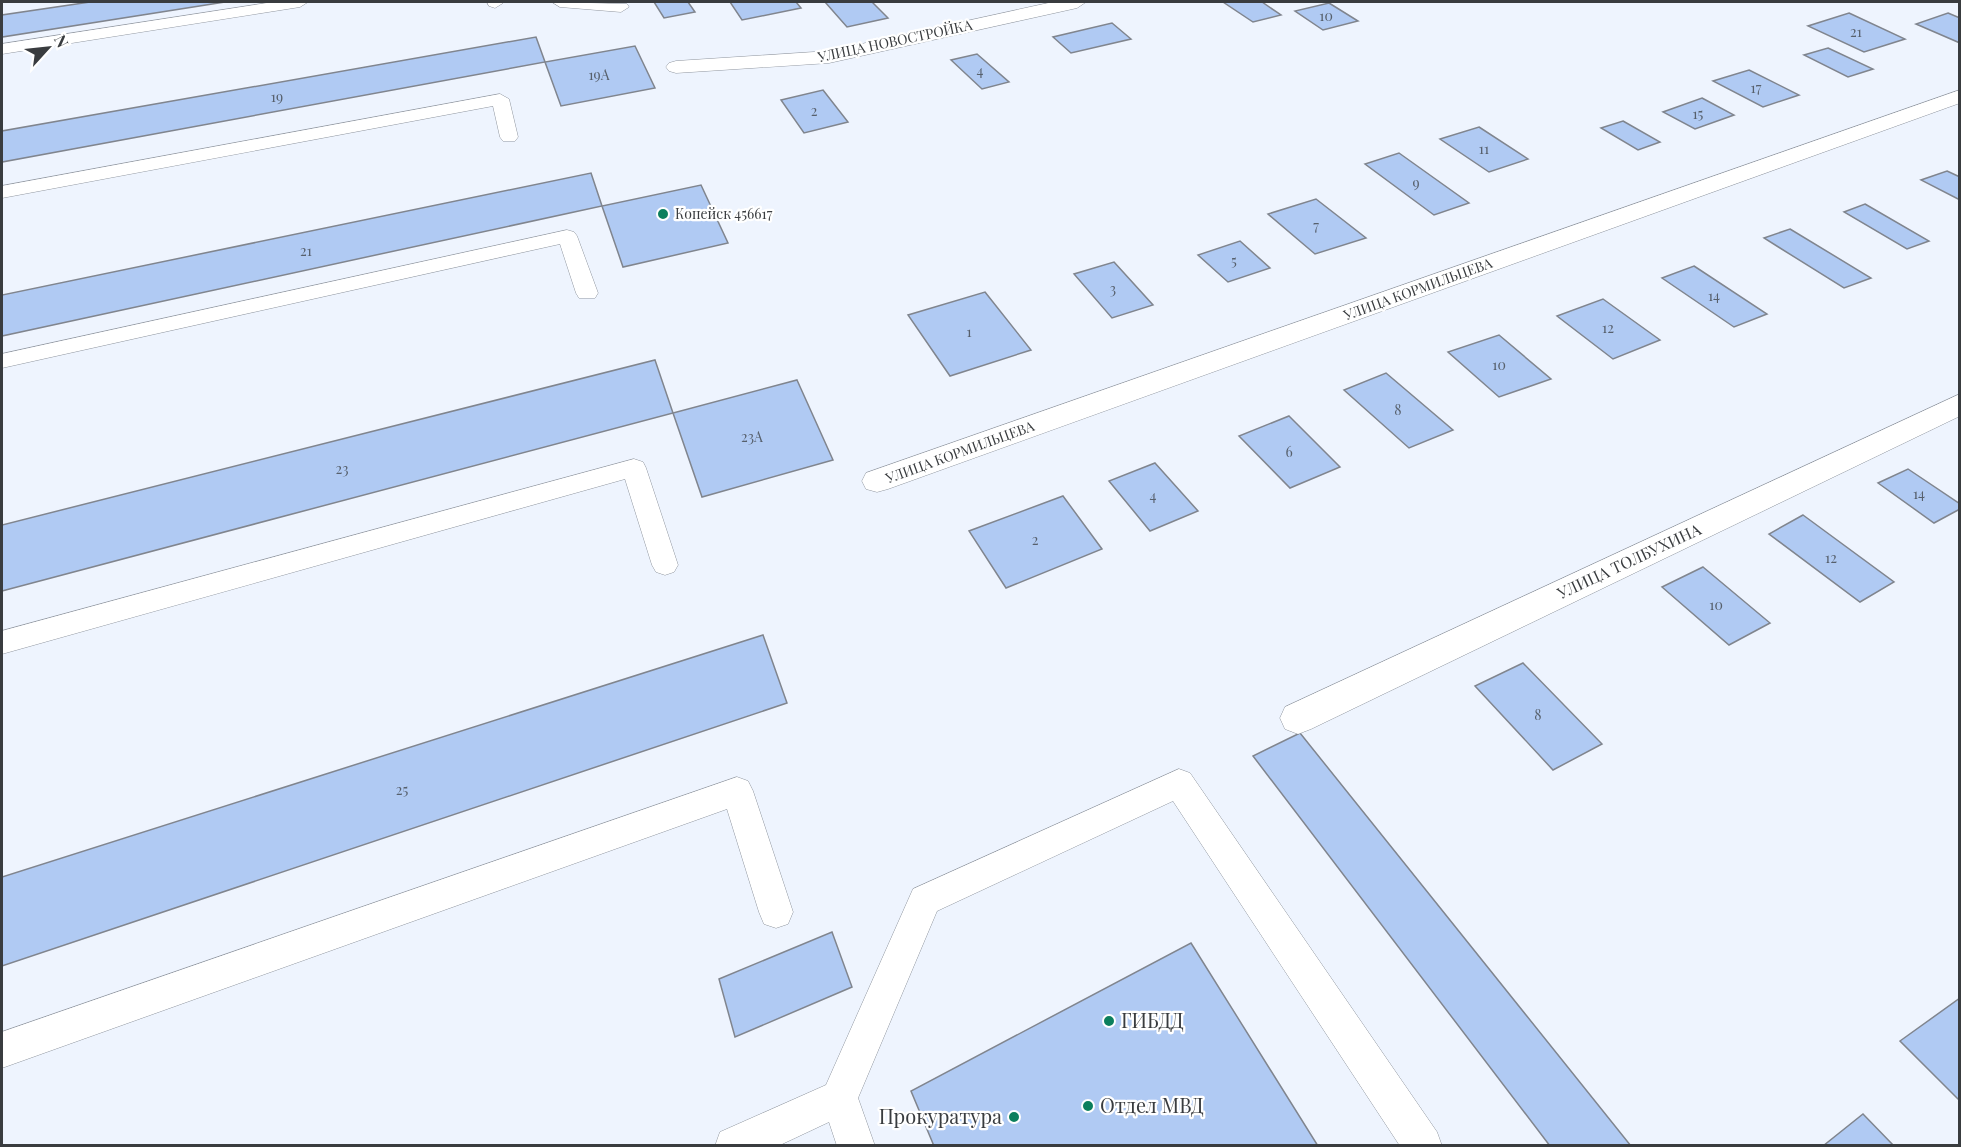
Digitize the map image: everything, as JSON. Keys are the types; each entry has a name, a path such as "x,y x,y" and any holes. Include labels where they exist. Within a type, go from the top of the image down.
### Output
{"street":[{"name":"УЛИЦА НОВОСТРОЙКА","path":"676,67 830,57 1077,2"},
{"name":"УЛИЦА КОРМИЛЬЦЕВА","path":"877,481 1959,96"},
{"name":"УЛИЦА ТОЛБУХИНА","path":"1298,718 1959,404"}],"lane":[{"path":"2,49 300,2"},
{"path":"560,2 621,8"},
{"path":"2,192 500,99 509,137"},
{"path":"2,361 567,236 587,293"},
{"path":"2,643 634,468 665,565"},
{"path":"734,1146 839,1098 925,900 1179,783 1423,1146"},
{"path":"2,1050 737,791 776,912"},
{"path":"839,1098 856,1146"}],"building":[{"path":"90,2 225,2 2,37 2,15"},
{"path":"654,2 688,2 695,12 664,18"},
{"path":"730,2 796,2 801,8 742,20"},
{"path":"825,2 872,2 888,18 847,27"},
{"path":"1223,2 1262,2 1281,15 1253,22"},
{"path":"1329,3 1358,21 1323,30 1295,11"},
{"path":"1849,13 1905,39 1864,52 1808,26"},
{"path":"1948,13 1960,18 1960,43 1916,24"},
{"path":"1112,23 1131,39 1071,53 1053,37"},
{"path":"536,37 545,62 2,162 2,131"},
{"path":"635,46 655,88 561,106 545,62"},
{"path":"1828,48 1873,69 1848,77 1804,55"},
{"path":"977,54 1009,82 982,89 951,60"},
{"path":"1749,70 1799,95 1763,107 1713,81"},
{"path":"823,90 848,122 804,133 781,100"},
{"path":"1702,98 1734,115 1695,129 1663,112"},
{"path":"1623,121 1660,142 1638,150 1601,128"},
{"path":"1479,127 1528,159 1489,172 1440,139"},
{"path":"1399,153 1469,203 1434,215 1365,164"},
{"path":"1947,171 1960,177 1960,200 1921,180"},
{"path":"591,173 602,206 2,336 2,295"},
{"path":"701,185 728,243 623,267 602,206"},
{"path":"1316,199 1366,238 1315,254 1268,214"},
{"path":"1865,204 1929,241 1907,249 1844,212"},
{"path":"1790,229 1871,278 1844,288 1764,238"},
{"path":"1240,241 1270,268 1228,282 1198,255"},
{"path":"1114,262 1153,305 1112,318 1074,274"},
{"path":"1694,266 1767,314 1734,327 1662,278"},
{"path":"985,292 1031,350 950,376 908,315"},
{"path":"1603,299 1660,340 1613,359 1557,316"},
{"path":"1499,335 1551,379 1499,397 1448,352"},
{"path":"655,360 673,413 2,591 2,525"},
{"path":"1386,373 1453,430 1409,448 1344,390"},
{"path":"797,380 833,460 702,497 673,413"},
{"path":"1289,416 1340,467 1290,488 1239,436"},
{"path":"1155,463 1198,511 1150,531 1109,481"},
{"path":"1908,469 1960,504 1960,509 1934,523 1878,483"},
{"path":"1063,496 1102,549 1006,588 969,531"},
{"path":"1803,515 1894,582 1860,602 1769,534"},
{"path":"1703,567 1770,623 1729,645 1662,587"},
{"path":"763,635 787,703 2,966 2,877"},
{"path":"1523,663 1602,744 1553,770 1475,686"},
{"path":"1300,733 1631,1146 1550,1146 1253,756"},
{"path":"832,932 852,987 735,1037 719,979"},
{"path":"1191,943 1318,1146 934,1146 911,1091"},
{"path":"1960,998 1960,1101 1900,1041"},
{"path":"1863,1114 1894,1146 1823,1146"}],"place":[{"name":"Копейск 456617","path":"663,214"},
{"name":"ГИБДД","path":"1109,1021"},
{"name":"Отдел МВД","path":"1088,1106"},
{"name":"Прокуратура","path":"1014,1117"}]}
